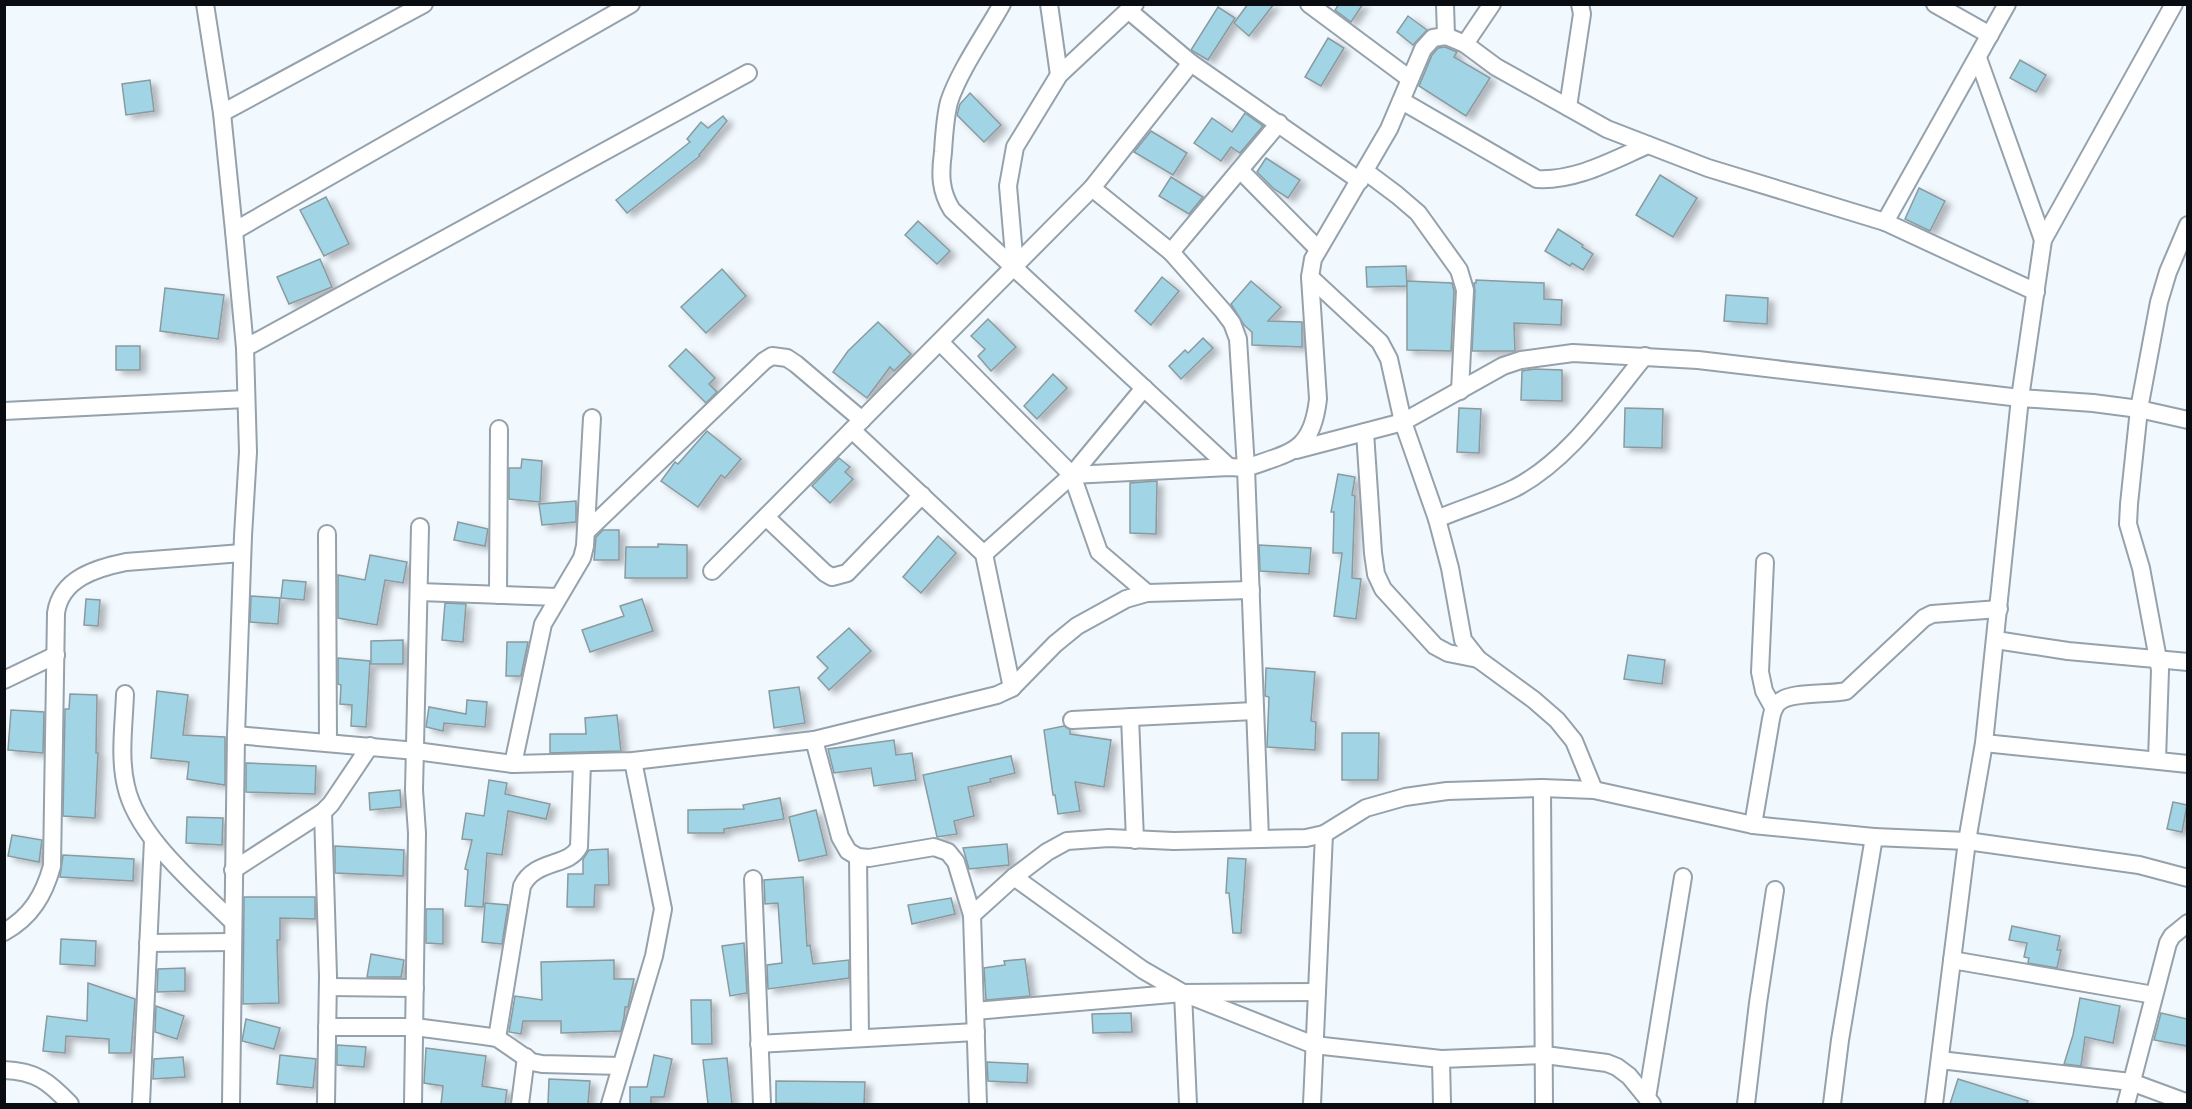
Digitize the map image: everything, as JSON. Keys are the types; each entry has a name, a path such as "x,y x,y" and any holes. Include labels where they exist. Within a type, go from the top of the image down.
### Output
{"street":[{"path":"205,4 222,114 234,231 245,348 249,452 242,554 236,735 231,1104"},
{"path":"222,114 424,4"},
{"path":"234,231 631,4"},
{"path":"1002,4 957,83 950,100 942,157 941,184 944,197 952,210 1144,388 1238,468"},
{"path":"1049,4 1059,75"},
{"path":"1309,4 1410,79"},
{"path":"1445,4 1446,36"},
{"path":"1465,45 1492,4"},
{"path":"1568,107 1582,14 1580,4"},
{"path":"1935,4 1990,34"},
{"path":"1885,222 2007,4"},
{"path":"1934,1104 1966,841 1984,743 2020,398 2043,240 2174,4"},
{"path":"1015,267 1008,186 1015,147 1059,75 1131,7 1191,63 1279,123 1363,176 1398,195 1418,213 1459,270 1465,290 1460,392"},
{"path":"1296,450 1310,433 1316,417 1318,399 1310,277 1313,259 1389,129 1423,49 1433,38 1446,36 1465,45 1496,67 1607,129 1708,168 1885,222 2036,292"},
{"path":"1978,58 2043,240"},
{"path":"712,572 1092,188 1191,63"},
{"path":"245,348 748,73"},
{"path":"1402,101 1537,179 1551,180 1589,170 1648,145"},
{"path":"1171,252 1279,123"},
{"path":"1240,170 1318,249"},
{"path":"1092,188 1171,252 1223,310 1232,323 1238,339 1238,468 1251,590 1260,839"},
{"path":"2157,760 2159,664 2141,568 2128,524 2139,410 2159,302 2187,225"},
{"path":"1310,277 1384,348 1389,358 1403,422 1437,519 1450,568 1463,640 1478,659 1557,720 1574,741 1594,790"},
{"path":"940,342 1072,475 1099,552 1147,593"},
{"path":"1072,475 1238,468 1403,422 1503,366 1521,360 1574,353 1709,362 2020,398 2093,403 2187,420"},
{"path":"586,532 764,361 772,356 787,358 796,364 922,495 984,554 1012,688"},
{"path":"1437,519 1514,488 1551,463 1584,430 1645,356"},
{"path":"984,554 1072,475 1144,388"},
{"path":"4,411 246,399"},
{"path":"513,764 543,624 582,558 586,532 592,418"},
{"path":"498,595 499,429"},
{"path":"1365,432 1373,553 1376,574 1383,589 1435,646 1448,653 1478,659"},
{"path":"766,517 825,573 832,577 841,576 855,566 922,495"},
{"path":"413,1104 417,833 414,790 420,527"},
{"path":"327,534 328,743"},
{"path":"4,932 30,912 40,898 52,866 56,613 59,599 83,575 126,562 242,554"},
{"path":"1765,562 1760,672 1764,691 1773,709"},
{"path":"236,735 416,751 513,764 633,761 814,740 997,695 1012,688 1077,626 1126,599 1147,593 1251,590"},
{"path":"419,592 558,597"},
{"path":"1753,825 1773,709 1779,702 1788,696 1846,691 1924,618 1945,612 1999,609"},
{"path":"1996,640 2187,669"},
{"path":"4,680 56,655"},
{"path":"2159,664 2187,662"},
{"path":"125,694 123,758 126,785 132,807 153,840 233,922"},
{"path":"1072,720 1254,711"},
{"path":"1130,717 1135,840"},
{"path":"814,740 840,837 848,851 858,857 869,858 934,847 948,852 956,862 972,915 978,1104"},
{"path":"1984,743 2187,764"},
{"path":"233,870 323,812 370,747"},
{"path":"610,1104 654,956 663,909 633,761"},
{"path":"497,1038 522,886 529,874 576,855 579,847 582,763"},
{"path":"1542,788 1544,1104"},
{"path":"972,915 1014,877 1047,852 1067,841 1109,838 1174,841 1306,838 1324,834 1366,808 1405,797 1447,791 1542,788 1594,790 1753,825 1874,837 1966,841 2139,865 2187,877"},
{"path":"323,812 328,987 326,1104"},
{"path":"1312,1104 1324,834"},
{"path":"1832,1104 1840,1040 1874,837"},
{"path":"141,1104 153,840"},
{"path":"858,857 860,1038"},
{"path":"1014,877 1143,970 1183,993 1314,1045 1442,1059 1545,1055 1607,1063 1617,1067 1637,1084 1649,1101"},
{"path":"1649,1101 1683,877"},
{"path":"753,879 762,1104"},
{"path":"1746,1104 1775,890"},
{"path":"2126,1104 2168,943 2172,936 2187,923"},
{"path":"148,943 232,942"},
{"path":"1952,960 2154,995"},
{"path":"328,987 415,988"},
{"path":"975,1011 1183,993 1317,992"},
{"path":"1183,993 1188,1104"},
{"path":"327,1027 415,1027 497,1038 532,1062 542,1064 621,1066"},
{"path":"759,1044 976,1032"},
{"path":"520,1104 526,1057"},
{"path":"1442,1059 1442,1104"},
{"path":"1940,1060 2131,1082 2187,1103"},
{"path":"4,1070 22,1071 40,1078 70,1104"}],"building":[{"path":"1248,4 1274,4 1249,36 1234,23"},
{"path":"1339,4 1363,4 1351,22 1335,10"},
{"path":"1218,7 1235,18 1208,60 1191,50"},
{"path":"1408,16 1427,30 1413,45 1397,32"},
{"path":"1328,38 1344,48 1321,86 1305,77"},
{"path":"1445,47 1457,52 1454,57 1490,78 1466,116 1419,86 1432,55 1438,48"},
{"path":"2020,60 2046,75 2036,92 2010,78"},
{"path":"150,80 154,111 126,115 122,84"},
{"path":"970,93 1001,125 984,142 957,115 960,104"},
{"path":"1245,113 1263,126 1240,153 1231,147 1221,161 1194,143 1212,118 1232,132"},
{"path":"723,116 727,121 700,156 627,213 616,200 690,142 687,139 701,122 708,128"},
{"path":"1151,131 1187,153 1173,175 1134,152"},
{"path":"1266,158 1300,180 1288,198 1274,189 1257,172"},
{"path":"1660,175 1697,198 1673,237 1636,215"},
{"path":"1171,177 1203,197 1189,214 1159,196"},
{"path":"1919,188 1945,201 1930,231 1905,219"},
{"path":"326,197 349,244 324,256 300,210"},
{"path":"918,221 950,251 937,264 905,235"},
{"path":"1558,229 1593,254 1583,270 1572,263 1570,266 1545,251"},
{"path":"320,259 332,287 289,304 277,277"},
{"path":"1406,266 1407,286 1367,287 1366,267"},
{"path":"722,269 746,296 706,333 681,307"},
{"path":"1162,277 1179,291 1151,325 1135,311"},
{"path":"1476,280 1544,283 1544,299 1562,300 1561,325 1514,323 1515,351 1472,351 1474,283"},
{"path":"1251,281 1281,307 1268,321 1302,322 1302,347 1252,345 1252,332 1244,325 1231,304"},
{"path":"1407,281 1452,283 1454,291 1451,351 1407,350"},
{"path":"165,288 224,295 218,339 160,331"},
{"path":"1726,295 1768,298 1767,324 1724,321"},
{"path":"988,319 1016,347 991,371 978,356 985,349 971,336"},
{"path":"878,322 911,354 894,371 890,367 867,398 833,372 848,351"},
{"path":"1203,338 1213,348 1181,379 1169,366 1185,350 1188,353"},
{"path":"116,346 140,346 140,370 116,370"},
{"path":"686,349 715,378 709,384 717,392 706,403 669,366"},
{"path":"1562,370 1562,401 1521,400 1522,371"},
{"path":"1053,374 1067,388 1037,419 1024,406"},
{"path":"1459,408 1481,409 1479,453 1457,452"},
{"path":"1625,408 1663,409 1662,448 1624,447"},
{"path":"707,431 741,459 725,478 721,475 698,507 661,481 675,462 678,464"},
{"path":"839,458 850,467 845,472 853,479 830,503 812,486"},
{"path":"522,459 542,461 540,502 509,499 509,468 521,468"},
{"path":"1338,474 1355,477 1352,495 1355,496 1352,578 1361,579 1356,619 1334,616 1342,553 1333,553 1334,512 1331,512"},
{"path":"1157,481 1156,534 1130,533 1130,483"},
{"path":"576,501 576,522 542,525 539,504"},
{"path":"458,522 488,529 485,546 454,540"},
{"path":"603,530 619,530 619,560 594,560 596,537"},
{"path":"938,536 956,553 921,593 903,577"},
{"path":"658,544 687,545 687,578 625,578 626,547 658,547"},
{"path":"1259,545 1311,548 1309,574 1260,571"},
{"path":"370,555 407,562 403,583 385,580 377,625 338,618 338,575 365,580"},
{"path":"283,580 306,582 304,600 281,598"},
{"path":"251,596 280,598 278,624 250,622"},
{"path":"86,599 100,600 98,626 84,625"},
{"path":"642,599 653,631 590,652 582,630 624,616 620,606"},
{"path":"445,603 466,604 463,642 442,640"},
{"path":"849,628 871,651 829,690 818,678 828,668 817,657"},
{"path":"403,640 403,664 371,664 371,641"},
{"path":"507,642 528,642 521,676 506,676"},
{"path":"1628,655 1665,660 1662,684 1624,679"},
{"path":"338,658 370,661 366,727 351,726 352,705 340,704 341,685 338,684"},
{"path":"1266,668 1315,672 1311,721 1316,722 1315,750 1267,747 1269,697 1265,696"},
{"path":"799,687 805,723 774,728 769,691"},
{"path":"157,691 188,695 183,735 225,737 225,785 187,779 189,762 151,758"},
{"path":"70,694 97,695 96,753 98,753 95,818 63,816 65,709 69,709"},
{"path":"467,700 487,702 485,727 444,723 443,731 426,727 429,707 466,714"},
{"path":"11,710 44,712 43,753 8,750"},
{"path":"617,715 621,751 550,753 550,734 586,734 585,718"},
{"path":"1064,726 1070,730 1070,734 1111,740 1104,787 1075,782 1080,811 1058,814 1055,795 1053,795 1044,730"},
{"path":"1342,733 1379,733 1378,780 1342,780"},
{"path":"894,740 896,755 912,753 916,780 874,786 871,768 834,773 828,749"},
{"path":"1011,756 1015,773 968,787 974,816 954,821 957,834 937,837 923,775"},
{"path":"246,763 316,766 315,794 246,792"},
{"path":"489,780 507,783 505,794 550,804 546,819 508,811 502,855 487,853 483,907 465,906 468,870 465,869 472,840 462,839 466,813 484,816"},
{"path":"400,790 401,807 370,810 369,793"},
{"path":"780,798 784,819 724,829 724,833 688,833 688,810 744,809 743,805"},
{"path":"2173,802 2187,805 2182,832 2167,829"},
{"path":"816,810 827,855 799,861 789,817"},
{"path":"187,817 223,818 222,845 186,843"},
{"path":"12,835 42,840 39,862 8,856"},
{"path":"1007,844 1009,865 969,869 963,848"},
{"path":"335,846 404,850 403,876 335,873"},
{"path":"608,849 609,885 595,885 594,907 567,907 568,874 583,874 583,859 589,850"},
{"path":"63,855 134,859 133,881 60,877"},
{"path":"1228,858 1246,859 1241,933 1233,933 1229,893 1226,893"},
{"path":"803,877 807,946 810,945 813,964 849,960 849,978 768,989 767,965 782,963 778,903 765,904 764,880"},
{"path":"244,897 315,897 315,919 280,918 280,940 277,940 279,1003 243,1004"},
{"path":"951,898 955,914 912,924 908,905"},
{"path":"485,903 508,905 502,944 482,942"},
{"path":"426,909 443,909 443,944 426,943"},
{"path":"2012,926 2060,936 2057,950 2061,950 2057,968 2028,963 2029,958 2024,957 2027,943 2009,940"},
{"path":"61,939 96,941 95,966 60,964"},
{"path":"744,943 747,993 730,996 722,946"},
{"path":"371,954 404,960 401,977 367,977"},
{"path":"1025,959 1030,996 986,1000 984,968 1005,965 1004,961"},
{"path":"614,960 614,979 634,979 628,1007 625,1007 621,1031 561,1033 561,1021 523,1021 521,1034 509,1032 515,996 542,1000 541,962"},
{"path":"185,968 185,991 157,992 158,969"},
{"path":"88,983 135,999 131,1053 109,1053 109,1039 66,1036 65,1053 43,1051 47,1016 87,1021"},
{"path":"2080,998 2120,1006 2113,1043 2085,1037 2081,1066 2064,1064 2073,1035"},
{"path":"691,1000 711,1000 712,1044 692,1044"},
{"path":"156,1006 184,1016 177,1039 155,1032"},
{"path":"1131,1013 1132,1032 1093,1033 1092,1014"},
{"path":"2161,1013 2187,1019 2187,1046 2154,1040"},
{"path":"246,1019 280,1028 274,1049 242,1041"},
{"path":"337,1045 366,1047 364,1067 337,1065"},
{"path":"426,1048 486,1056 482,1086 507,1090 505,1104 441,1104 443,1086 424,1083"},
{"path":"280,1055 316,1059 313,1088 277,1084"},
{"path":"654,1055 672,1059 664,1097 651,1097 651,1104 630,1104 630,1087 647,1087"},
{"path":"183,1057 185,1077 153,1079 154,1059"},
{"path":"727,1058 732,1104 708,1104 703,1060"},
{"path":"987,1062 1028,1064 1027,1083 988,1081"},
{"path":"549,1079 590,1081 588,1104 548,1104"},
{"path":"1958,1079 2028,1101 2027,1104 1950,1104"},
{"path":"776,1081 865,1082 864,1104 776,1103"}]}
